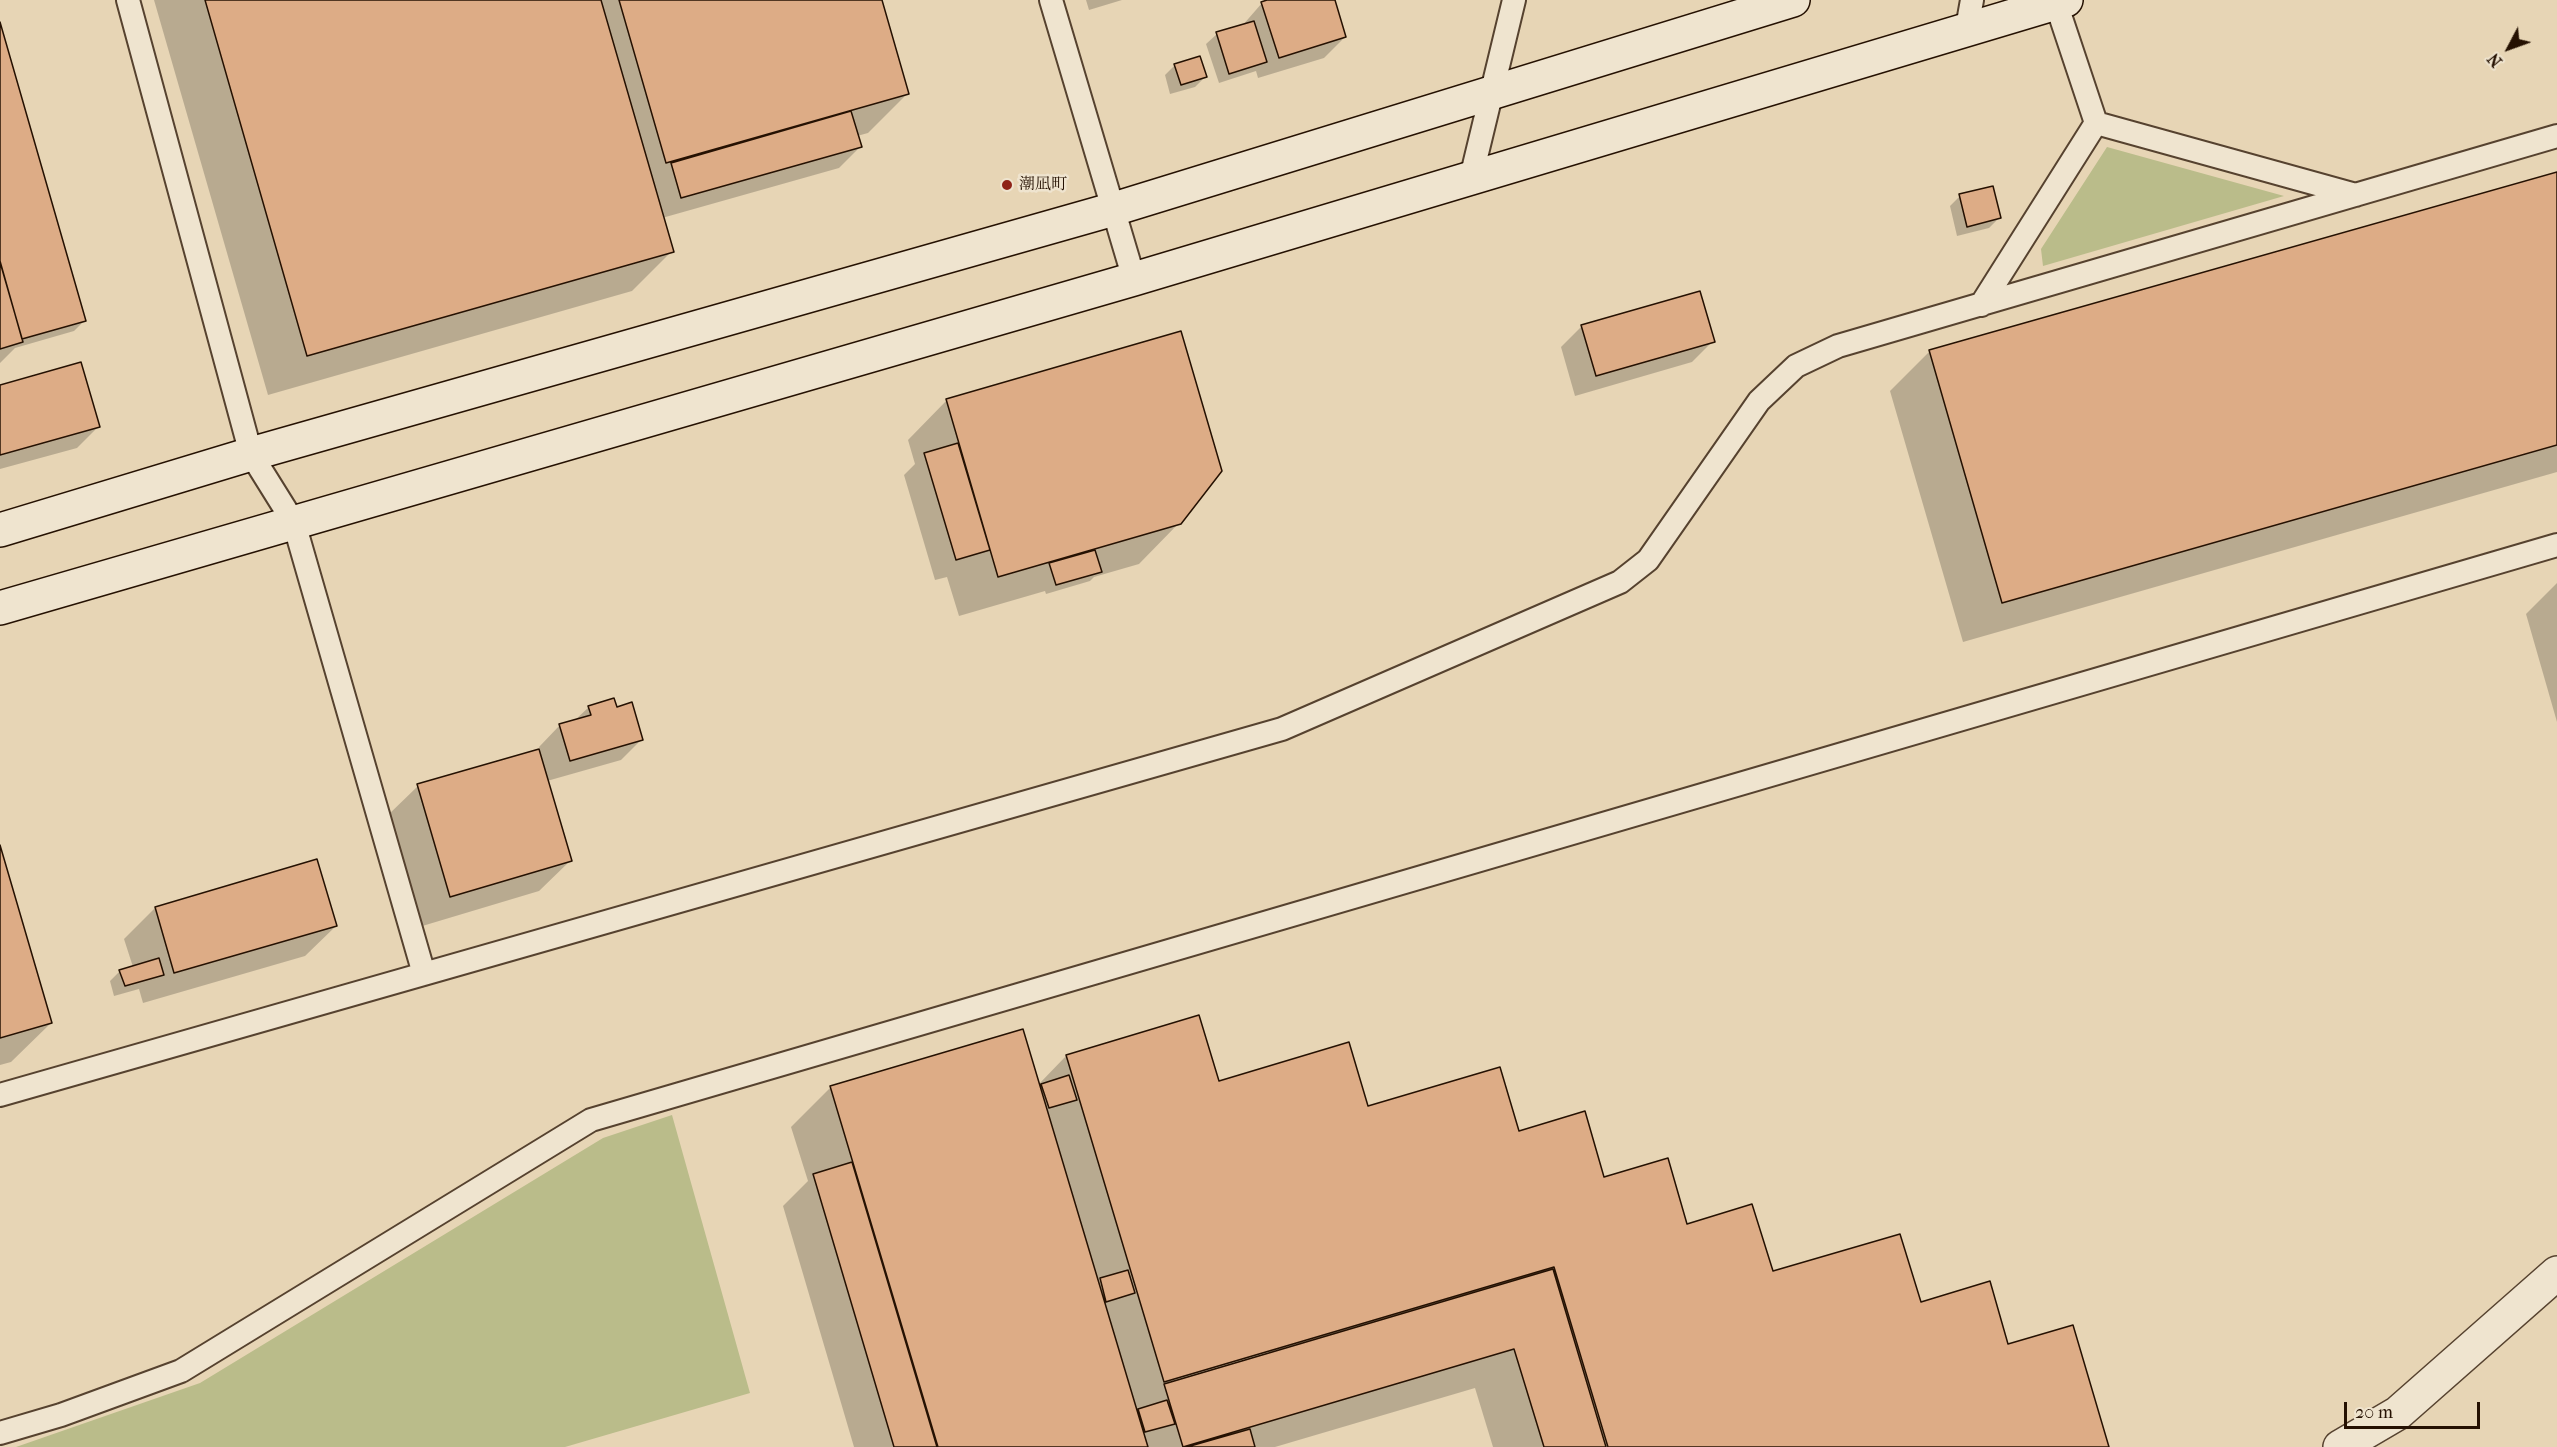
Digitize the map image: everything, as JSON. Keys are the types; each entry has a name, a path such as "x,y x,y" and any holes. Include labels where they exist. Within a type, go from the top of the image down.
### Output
{"street":[{"path":"0,530 251,454 1114,209 1793,0"},
{"path":"0,608 1134,279 1471,178 1969,14 2061,1"},
{"path":"2340,1447 2398,1413 2557,1273"}],"lane":[{"path":"128,0 251,454 294,523 424,974"},
{"path":"1051,0 1134,279"},
{"path":"1471,178 1514,0"},
{"path":"1981,305 2096,123 2061,1"},
{"path":"2096,123 2356,195"},
{"path":"0,1095 1293,724 1620,582 1648,560 1759,401 1796,366 1838,346 2557,136"},
{"path":"0,1433 61,1415 182,1371 591,1120 2557,545"}],"green space":[{"path":"2107,147 2284,196 2043,266 2041,249"},
{"path":"672,1115 750,1393 565,1447 16,1447 200,1383 603,1138"}],"building":[{"path":"205,0 601,0 674,252 307,356"},
{"path":"619,0 882,0 909,94 666,163"},
{"path":"1267,0 1335,0 1346,37 1279,58 1261,2"},
{"path":"1254,21 1267,62 1229,74 1216,32"},
{"path":"0,22 86,321 22,339 0,261"},
{"path":"1200,56 1207,77 1181,85 1174,64"},
{"path":"851,111 862,147 681,198 671,163"},
{"path":"2557,172 2557,445 2002,603 1929,350"},
{"path":"1993,186 2001,218 1967,227 1959,194"},
{"path":"0,262 23,342 0,349"},
{"path":"1700,291 1715,342 1596,376 1581,325"},
{"path":"1181,331 1222,471 1181,524 998,577 946,399"},
{"path":"81,362 100,427 0,455 0,385"},
{"path":"958,443 990,550 956,560 924,453"},
{"path":"1095,550 1102,572 1056,585 1049,563"},
{"path":"614,698 617,707 632,702 643,740 570,761 559,724 591,715 588,706"},
{"path":"539,749 572,861 450,897 417,784"},
{"path":"0,845 52,1023 0,1038"},
{"path":"317,859 337,926 174,973 155,907"},
{"path":"159,958 164,975 125,986 119,970"},
{"path":"1199,1015 1219,1081 1349,1042 1368,1106 1500,1067 1519,1131 1585,1111 1604,1177 1668,1158 1687,1224 1752,1204 1773,1271 1900,1234 1921,1302 1990,1281 2008,1344 2073,1325 2109,1447 1608,1447 1554,1267 1164,1382 1066,1055"},
{"path":"1023,1029 1148,1447 938,1447 830,1086"},
{"path":"1069,1075 1077,1100 1049,1108 1041,1084"},
{"path":"852,1162 937,1447 894,1447 813,1174"},
{"path":"1553,1269 1606,1447 1544,1447 1514,1349 1183,1447 1164,1384"},
{"path":"1128,1270 1135,1293 1106,1302 1100,1278"},
{"path":"1167,1400 1175,1424 1145,1432 1138,1409"},
{"path":"1250,1429 1255,1447 1187,1447"}],"place":[{"name":"潮凪町","path":"1007,185"}]}
